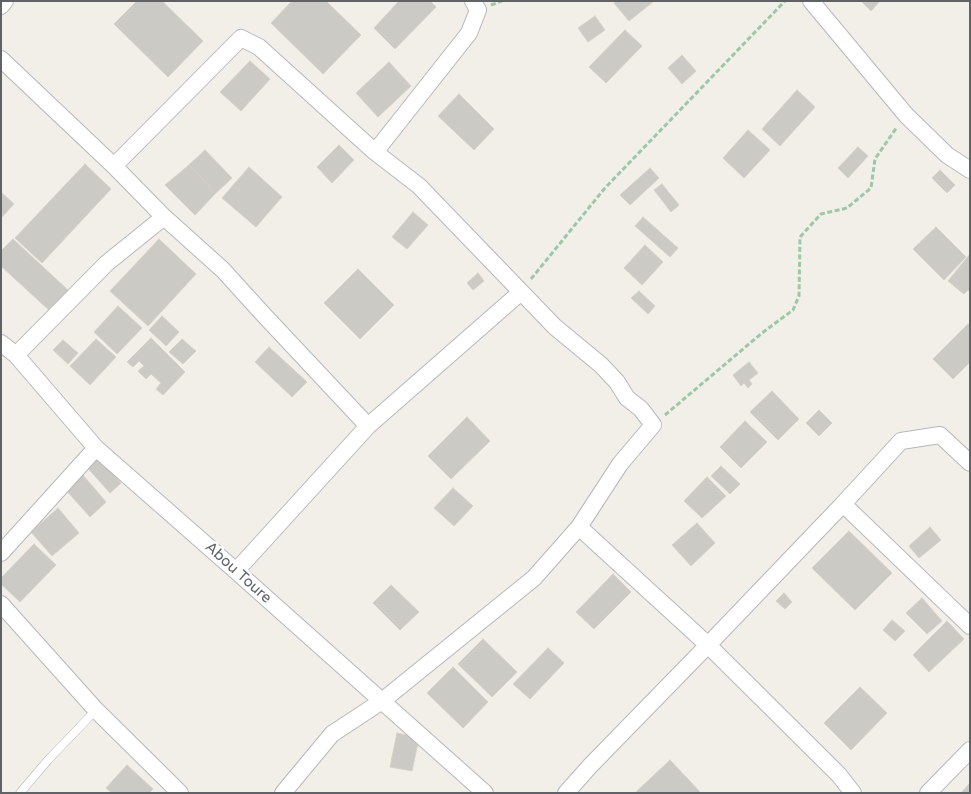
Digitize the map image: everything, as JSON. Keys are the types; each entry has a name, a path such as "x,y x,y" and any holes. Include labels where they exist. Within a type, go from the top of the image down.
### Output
{"street":[{"path":"1,6 5,1"},
{"path":"375,152 469,33 478,10 474,1"},
{"path":"811,1 906,114 947,155 970,170"},
{"path":"114,166 241,38 259,47 375,152 419,186 555,327 601,364 628,398 641,409 653,425 620,464 579,527 534,578 382,701 332,734 283,793"},
{"path":"1,59 114,166 164,217 223,270 368,426"},
{"path":"16,355 107,263 164,217"},
{"path":"236,571 368,426 521,292"},
{"name":"Abou Toure","path":"1,342 16,355 96,448 485,793"},
{"path":"566,793 901,441 940,435 970,463"},
{"path":"1,553 96,448"},
{"path":"843,504 970,626"},
{"path":"579,527 708,645 839,775 847,791"},
{"path":"1,604 96,710 180,793"},
{"path":"928,793 970,750"}],"lane":[{"path":"20,793 96,710"}],"path":[{"path":"521,292 605,188 785,1"},
{"path":"653,425 762,333 793,310 799,296 800,237 821,214 847,208 871,188 875,159 906,114"}],"building":[{"path":"137,1 162,1 203,41 168,77 114,24"},
{"path":"292,1 326,1 361,35 323,74 271,23"},
{"path":"399,1 430,1 436,7 395,49 374,28"},
{"path":"616,1 654,1 629,21 614,3"},
{"path":"861,1 880,1 871,11"},
{"path":"595,16 605,30 588,42 578,28"},
{"path":"625,30 642,46 606,83 589,67"},
{"path":"682,55 696,71 682,84 668,68"},
{"path":"250,61 270,79 241,111 220,92"},
{"path":"389,62 411,86 378,117 356,93"},
{"path":"797,90 815,107 780,146 762,129"},
{"path":"459,94 494,129 474,150 438,116"},
{"path":"748,130 770,150 744,178 723,158"},
{"path":"339,145 354,160 332,183 317,167"},
{"path":"858,147 868,156 848,178 838,168"},
{"path":"205,150 232,178 216,193 189,165"},
{"path":"85,164 111,189 42,263 15,238"},
{"path":"189,165 216,193 195,215 165,185"},
{"path":"249,167 282,197 256,227 222,198"},
{"path":"650,168 659,178 630,205 620,195"},
{"path":"940,170 955,185 947,193 932,178"},
{"path":"662,184 679,205 671,212 654,190"},
{"path":"1,192 14,204 1,218"},
{"path":"413,212 428,225 407,249 392,237"},
{"path":"643,217 678,248 670,257 635,226"},
{"path":"936,227 966,257 944,280 913,249"},
{"path":"13,239 70,292 51,312 1,266 1,251"},
{"path":"159,239 196,274 148,326 110,291"},
{"path":"645,245 663,262 642,285 624,268"},
{"path":"970,254 970,291 968,290 964,294 948,281"},
{"path":"358,269 394,305 360,339 324,303"},
{"path":"478,273 484,281 473,290 467,283"},
{"path":"639,291 655,306 648,314 631,298"},
{"path":"118,306 142,328 117,354 94,332"},
{"path":"162,316 179,332 166,346 149,330"},
{"path":"968,324 970,326 970,362 953,379 933,359"},
{"path":"151,338 185,372 163,395 156,389 161,383 151,374 146,379 138,371 144,366 139,361 133,367 127,362"},
{"path":"96,339 116,357 90,385 70,366"},
{"path":"182,339 196,351 183,364 169,352"},
{"path":"63,340 78,353 68,364 53,350"},
{"path":"269,347 307,382 292,397 255,362"},
{"path":"749,362 758,373 749,380 752,384 748,388 744,383 741,386 733,375"},
{"path":"772,391 799,419 778,440 750,412"},
{"path":"819,410 832,423 819,436 806,423"},
{"path":"467,417 490,441 451,479 428,456"},
{"path":"745,421 767,442 741,468 720,447"},
{"path":"96,454 121,483 110,493 84,464"},
{"path":"721,466 740,484 730,494 711,476"},
{"path":"82,474 106,502 90,517 65,489"},
{"path":"707,477 726,496 702,518 684,501"},
{"path":"453,488 473,506 454,526 434,508"},
{"path":"58,508 79,533 52,556 31,532"},
{"path":"697,523 715,543 691,566 672,545"},
{"path":"930,527 941,540 919,558 909,546"},
{"path":"849,531 892,573 855,610 812,568"},
{"path":"34,544 56,565 20,602 1,584 1,578"},
{"path":"613,574 631,592 594,629 576,612"},
{"path":"391,585 419,612 400,630 373,603"},
{"path":"784,593 792,602 785,609 776,601"},
{"path":"922,598 942,621 927,634 906,613"},
{"path":"892,620 905,631 895,641 883,630"},
{"path":"947,621 964,639 929,672 913,655"},
{"path":"483,639 517,672 492,697 458,664"},
{"path":"548,648 564,663 530,699 513,684"},
{"path":"453,667 488,702 463,728 427,693"},
{"path":"860,687 887,713 851,750 824,723"},
{"path":"397,733 419,738 412,771 390,767"},
{"path":"670,760 701,793 635,793"},
{"path":"127,765 153,789 149,793 112,793 106,788"},
{"path":"970,783 970,793 961,793"}]}
